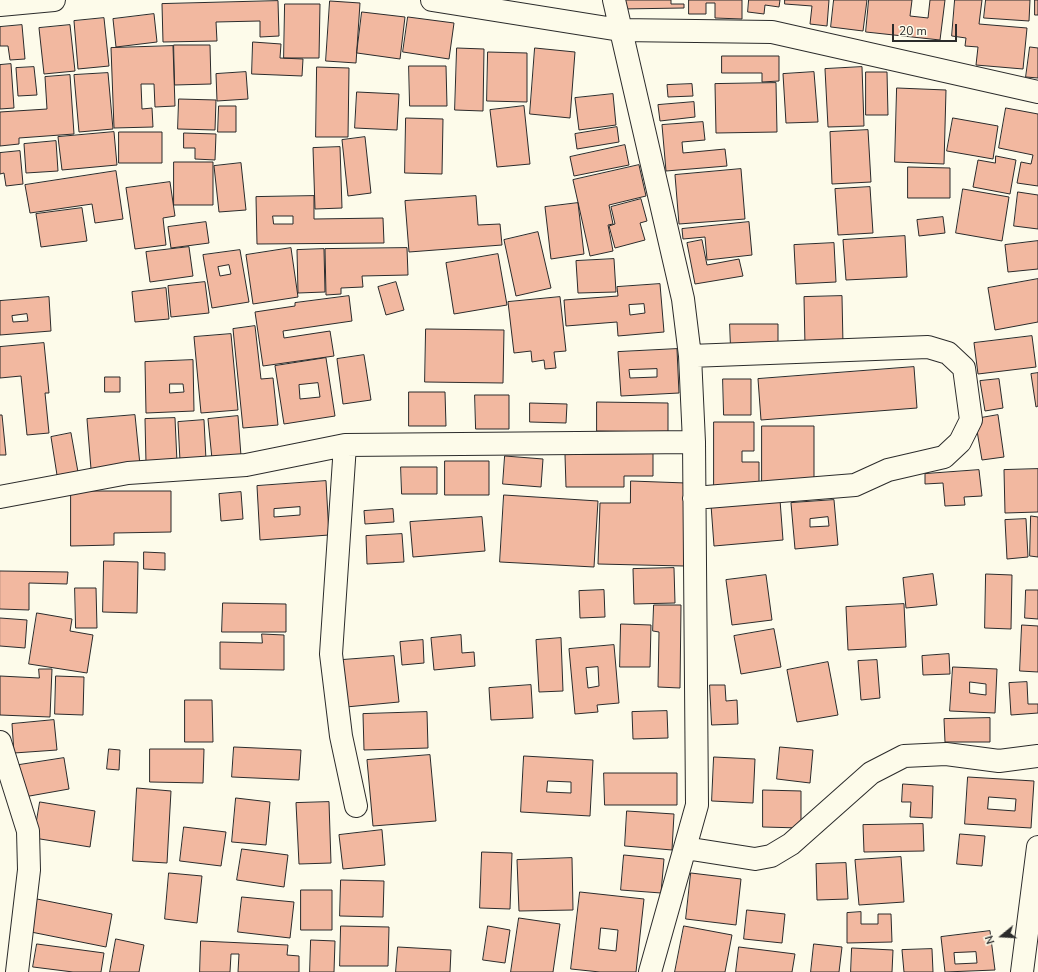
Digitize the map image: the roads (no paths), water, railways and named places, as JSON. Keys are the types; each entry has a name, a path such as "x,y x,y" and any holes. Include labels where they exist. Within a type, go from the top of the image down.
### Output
{"street":[{"path":"0,5 54,0"},
{"path":"432,0 620,30 772,32 1038,92"},
{"path":"614,0 683,299 690,356 694,442 697,805 650,972"},
{"path":"690,356 928,347 948,354 964,368 971,420 960,442 944,457 888,470 855,485 694,498"},
{"path":"0,497 128,473 246,465 345,445 694,442"},
{"path":"345,445 332,654 341,736 356,806"},
{"path":"0,742 28,831 29,870 17,972"},
{"path":"685,848 755,859 771,856 791,844 871,773 904,756 946,754 999,761 1038,756"},
{"path":"1022,972 1038,847"}]}
